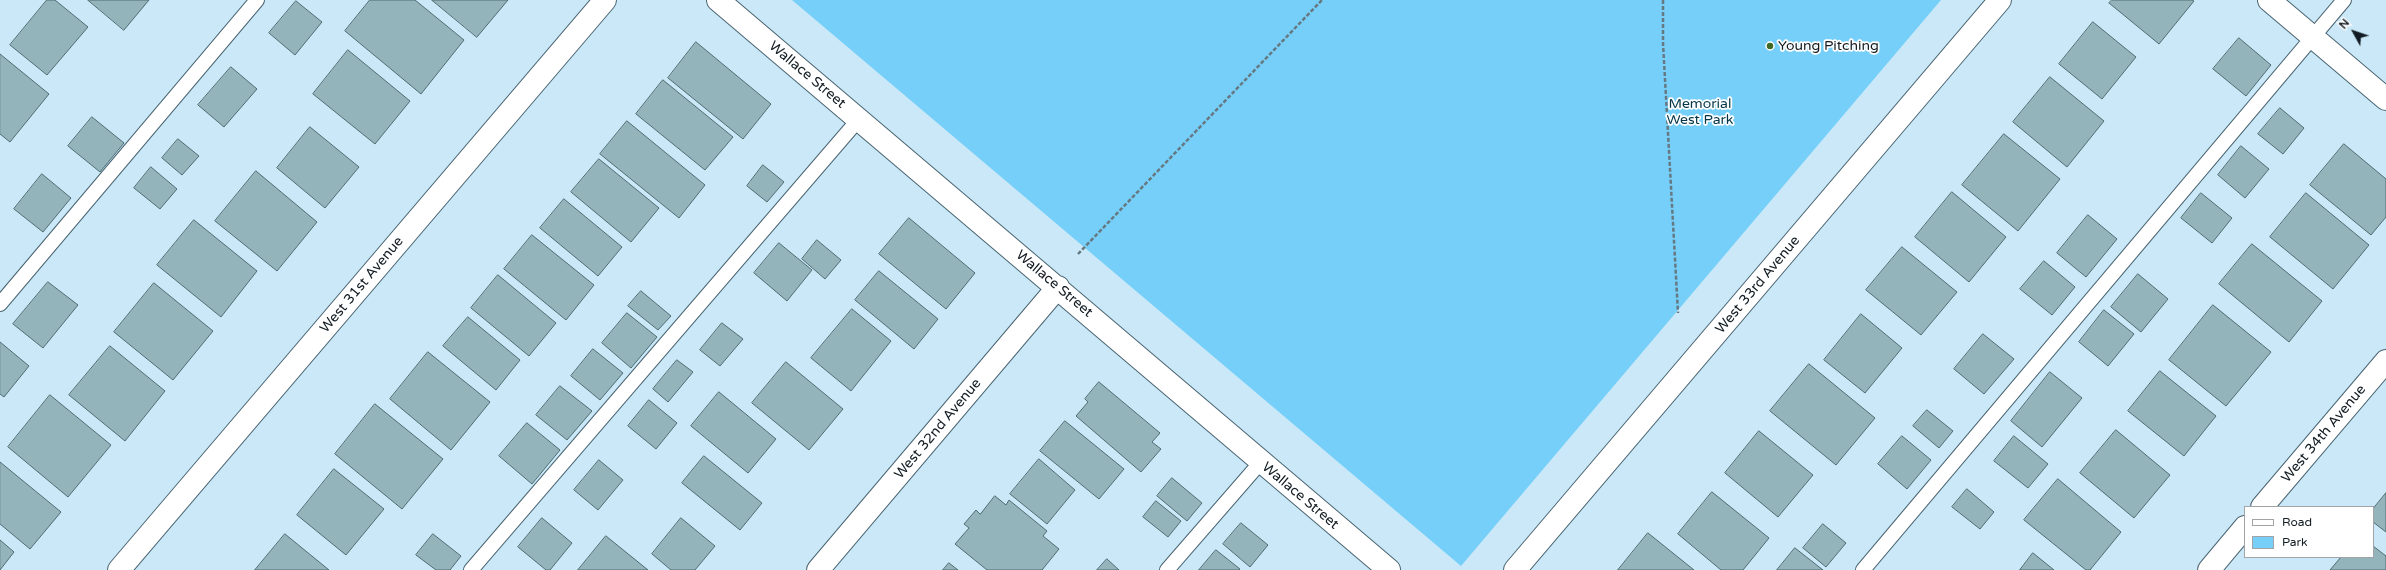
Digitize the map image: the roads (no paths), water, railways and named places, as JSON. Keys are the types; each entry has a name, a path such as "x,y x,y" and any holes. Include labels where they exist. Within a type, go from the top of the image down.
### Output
{"street":[{"name":"West 31st Avenue","path":"119,570 605,0"},
{"name":"Wallace Street","path":"718,0 1058,287 1260,463 1389,570"},
{"name":"West 33rd Avenue","path":"1515,570 2000,0"},
{"path":"2269,0 2386,99"},
{"name":"West 32nd Avenue","path":"818,570 1058,287"},
{"name":"West 34th Avenue","path":"2263,506 2386,361"},
{"path":"2208,570 2244,528"}],"lane":[{"path":"0,304 257,0"},
{"path":"1863,570 2344,0"},
{"path":"471,570 859,119"},
{"path":"1167,570 1260,463"}],"place":[{"name":"Young Pitching","path":"1770,46"}],"park label":[{"name":"Memorial West Park","path":"1700,112"}]}
